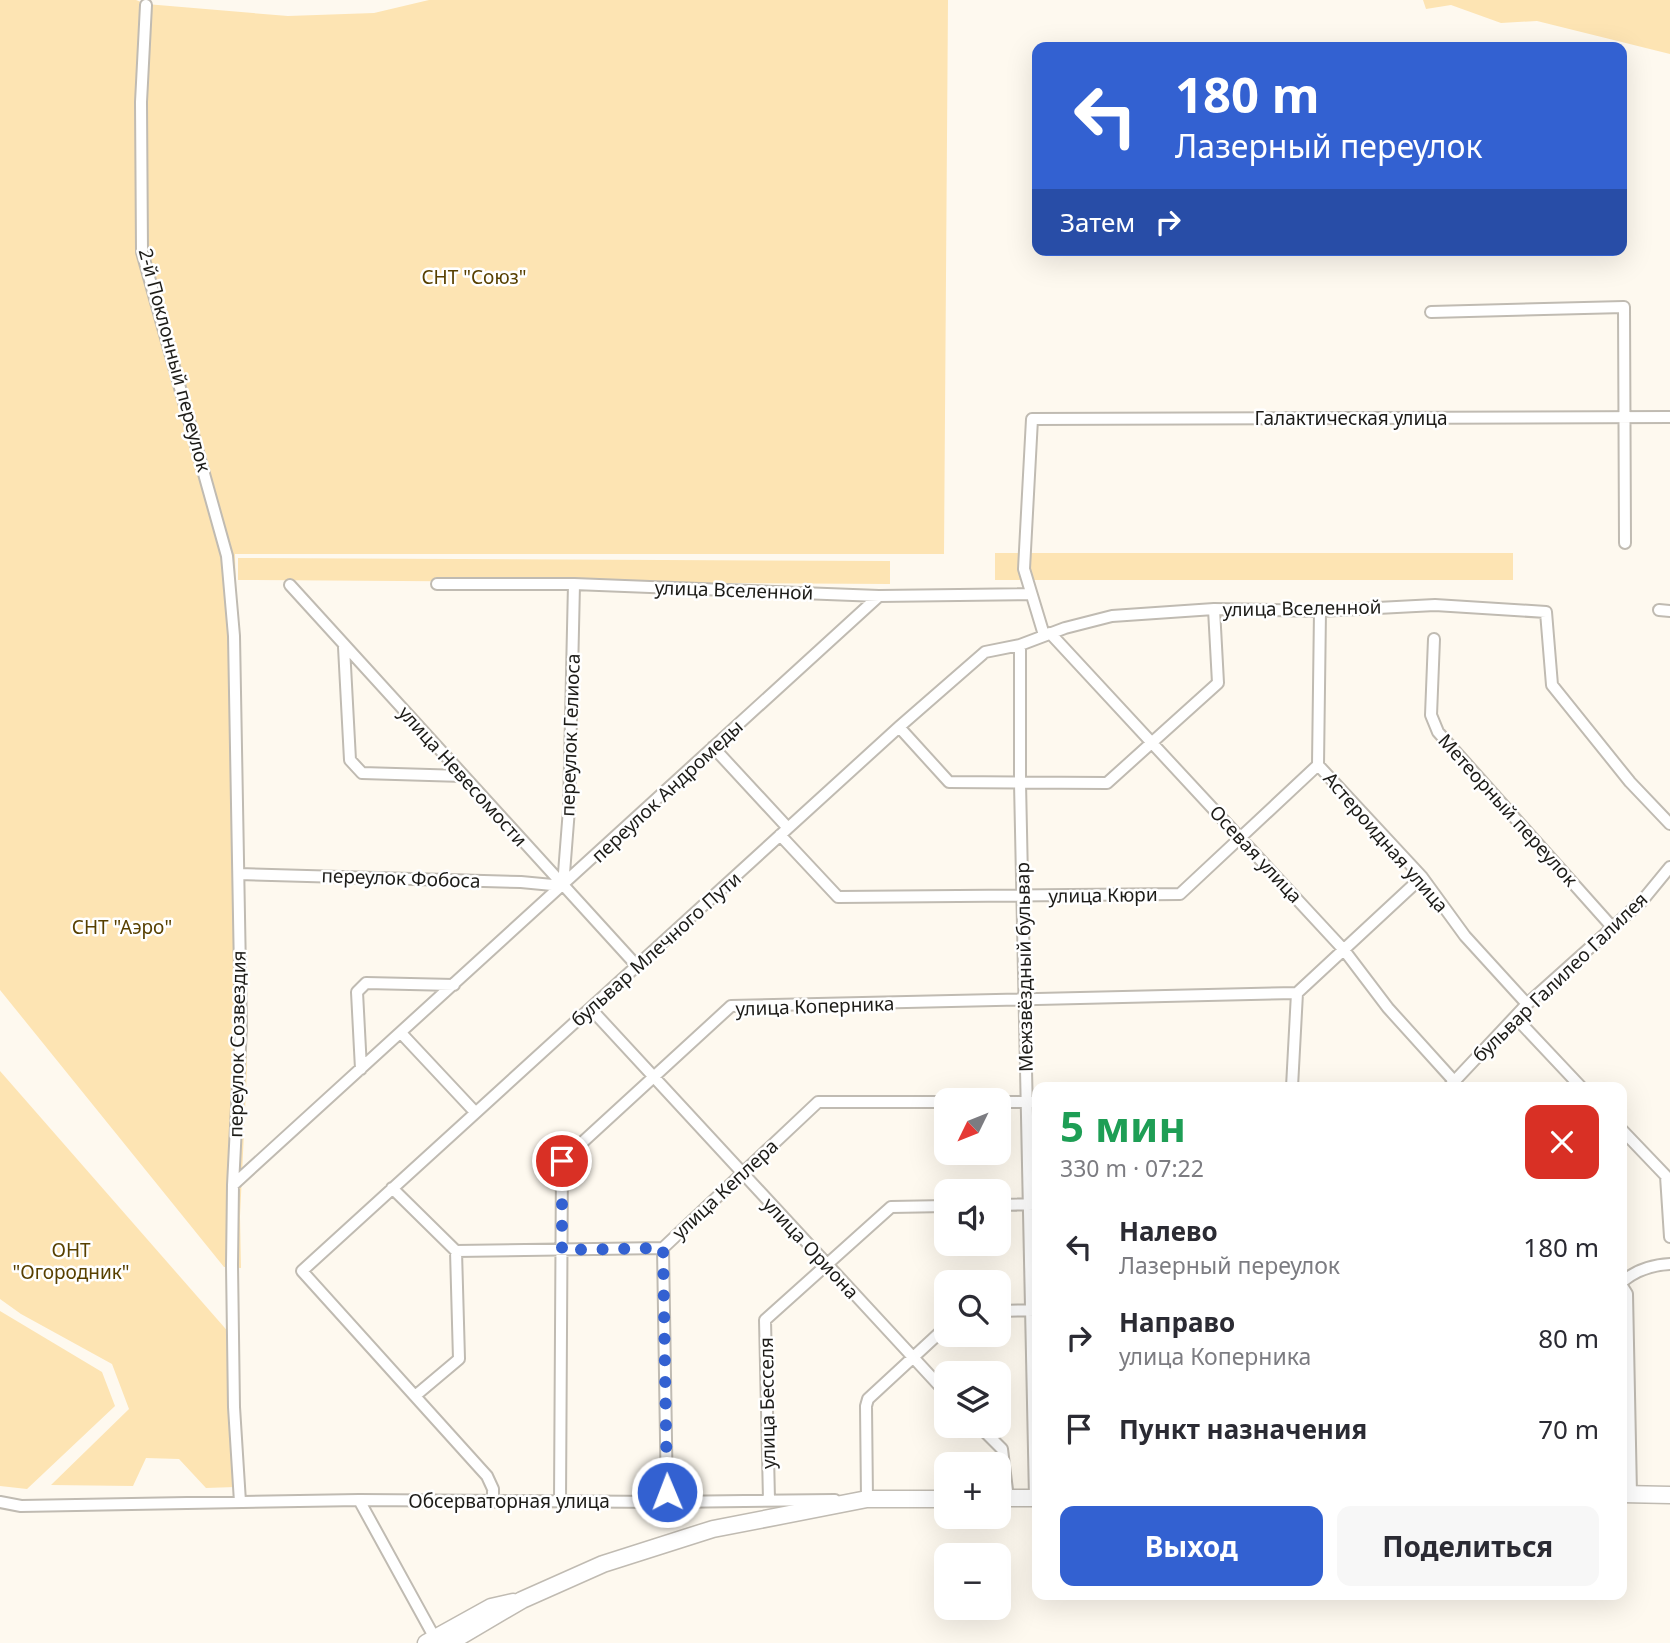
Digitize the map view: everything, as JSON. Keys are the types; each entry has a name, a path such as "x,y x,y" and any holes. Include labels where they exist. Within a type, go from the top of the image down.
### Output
{"main road":[{"path":"1627,1494 1670,1494"},
{"path":"1011,1498 1032,1499"},
{"path":"437,1642 495,1618 522,1600 603,1564 713,1529 867,1499"},
{"name":"Обсерваторная улица","path":"867,1499 934,1499"}],"street":[{"name":"2-й Поклонный переулок","path":"146,5 141,102 142,252 210,490 227,556 231,585"},
{"path":"1431,312 1624,307 1625,543"},
{"name":"Галактическая улица","path":"1031,594 1024,569 1032,419 1670,417"},
{"name":"улица Вселенной","path":"437,584 574,583 879,596 1031,594"},
{"name":"переулок Гелиоса","path":"563,886 569,809 574,583"},
{"name":"переулок Созвездия","path":"231,585 241,1028 233,1185 233,1407 240,1502"},
{"name":"улица Невесомости","path":"290,585 637,967"},
{"path":"1031,594 1047,634"},
{"name":"переулок Андромеды","path":"233,1185 879,596"},
{"name":"улица Вселенной","path":"1020,645 1047,634 1112,616 1214,609 1320,611 1435,605 1546,612 1552,685 1630,782 1670,824"},
{"path":"899,727 949,782 1107,783 1218,683 1214,609"},
{"name":"Астероидная улица","path":"1320,611 1318,765 1422,877 1465,936 1527,1004"},
{"name":"Осевая улица","path":"1047,634 1153,742 1344,950 1388,1008 1450,1082"},
{"name":"Метеорный переулок","path":"1434,639 1431,715 1438,732 1613,928"},
{"name":"бульвар Млечного Пути","path":"415,1396 302,1271 899,727 985,652 1020,645"},
{"name":"Межзвёздный бульвар","path":"1020,645 1024,999 1032,1102"},
{"path":"344,647 351,760 362,773 463,776"},
{"name":"улица Кюри","path":"713,747 838,897 1180,894 1318,765"},
{"name":"бульвар Галилео Галилея","path":"1454,1082 1527,1004 1642,901 1670,867"},
{"name":"переулок Фобоса","path":"239,874 508,881 563,886"},
{"path":"1293,1082 1297,993 1422,877"},
{"path":"361,1069 357,992 366,983 454,985"},
{"name":"улица Коперника","path":"560,1501 562,1161 730,1006 1297,993"},
{"name":"улица Ориона","path":"591,1009 934,1381"},
{"path":"1516,1018 1576,1082"},
{"path":"401,1033 475,1112"},
{"name":"улица Кеплера","path":"667,1502 663,1248 818,1102 934,1102"},
{"path":"1012,1102 1032,1102"},
{"path":"1627,1135 1666,1176 1670,1237"},
{"path":"392,1188 456,1251 459,1359 415,1396 487,1476 493,1489 493,1502"},
{"path":"1011,1205 1032,1204"},
{"name":"улица Бесселя","path":"769,1500 765,1320 891,1207 934,1206"},
{"path":"456,1251 663,1248"},
{"path":"1627,1279 1633,1272 1655,1265 1670,1264"},
{"path":"1011,1311 1032,1310"},
{"path":"867,1499 866,1406 872,1393 934,1338"},
{"path":"991,1438 1002,1452"},
{"name":"Обсерваторная улица","path":"2,1503 21,1506 359,1500 667,1502 867,1499"},
{"path":"359,1500 437,1642"}],"green space":[{"name":"СНТ \"Союз\"","path":"0,0 136,0 146,4 288,16 374,13 429,0 948,0 944,554 235,554 247,1069 240,1216 241,1268 224,1267 0,990"},
{"path":"1423,0 1670,0 1670,54 1537,21 1501,23 1451,5 1426,9"},
{"path":"995,553 1513,553 1513,580 995,580"},
{"path":"238,558 890,561 890,584 238,580"},
{"name":"ОНТ \"Огородник\"","path":"0,1071 231,1335 235,1487 206,1488 179,1459 146,1458 133,1486 51,1485 129,1409 112,1364 21,1314 0,1299"},
{"path":"0,1311 102,1372 115,1406 27,1489 0,1486"}],"route":[{"path":"562,1161 562,1250 663,1248 667,1492"}],"park label":[{"name":"СНТ \"Аэро\"","path":"122,927"}]}
